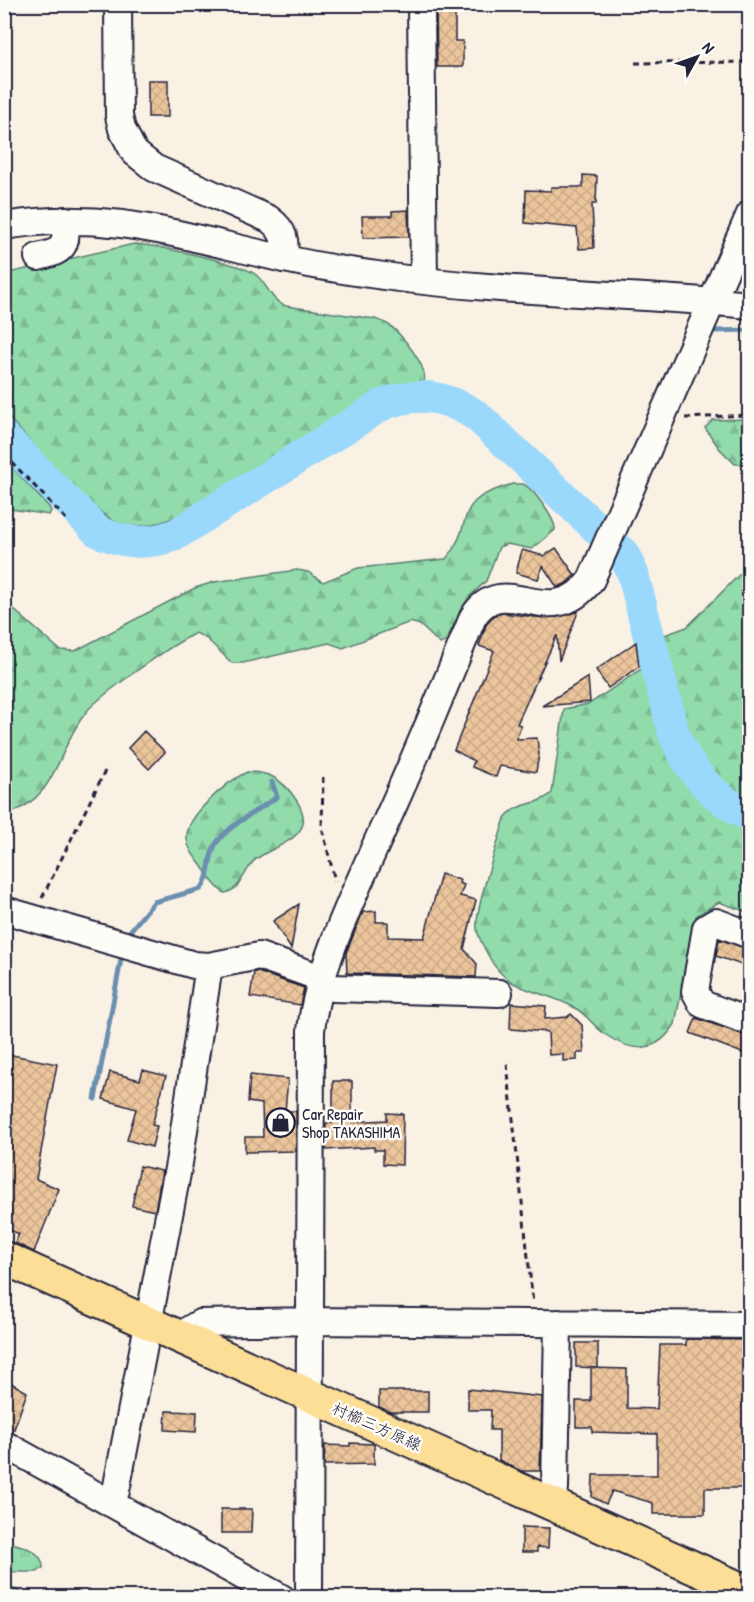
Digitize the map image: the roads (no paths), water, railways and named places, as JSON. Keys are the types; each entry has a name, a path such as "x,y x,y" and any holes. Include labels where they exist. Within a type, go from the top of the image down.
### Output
{"main road":[{"name":"村櫛三方原線","path":"4,1258 750,1593"}],"street":[{"path":"118,4 119,116 130,146 143,161 154,168 269,219 279,226 285,237 284,259"},
{"path":"421,4 424,281"},
{"path":"309,1598 311,1031 315,1002 352,900 479,607 498,597 509,596 542,605 565,602 575,597 591,580 750,214"},
{"path":"38,257 58,251 63,246 66,239 65,220"},
{"path":"4,226 65,220 150,226 284,259 424,281 750,305"},
{"path":"4,910 177,962 209,966 259,956 322,981 333,988 500,993"},
{"path":"750,935 716,922 706,928 695,992 702,1004 750,1022"},
{"path":"110,1503 116,1491 179,1163 209,966"},
{"path":"186,1339 190,1329 200,1323 310,1321 750,1325"},
{"path":"546,1323 555,1488 549,1503"},
{"path":"4,1444 282,1598"}],"waterway":[{"path":"707,335 714,331 750,330"},
{"path":"4,437 97,531 117,539 145,542 175,535 382,405 419,397 431,397 454,403 477,416 623,553 633,574 674,734 680,748 695,772 713,792 750,816"},
{"path":"126,936 154,902 201,889 206,880 211,855 217,842 231,828 277,797 272,782"},
{"path":"95,1099 122,954"}],"place":[{"name":"Car Repair Shop TAKASHIMA","path":"281,1123"}]}
